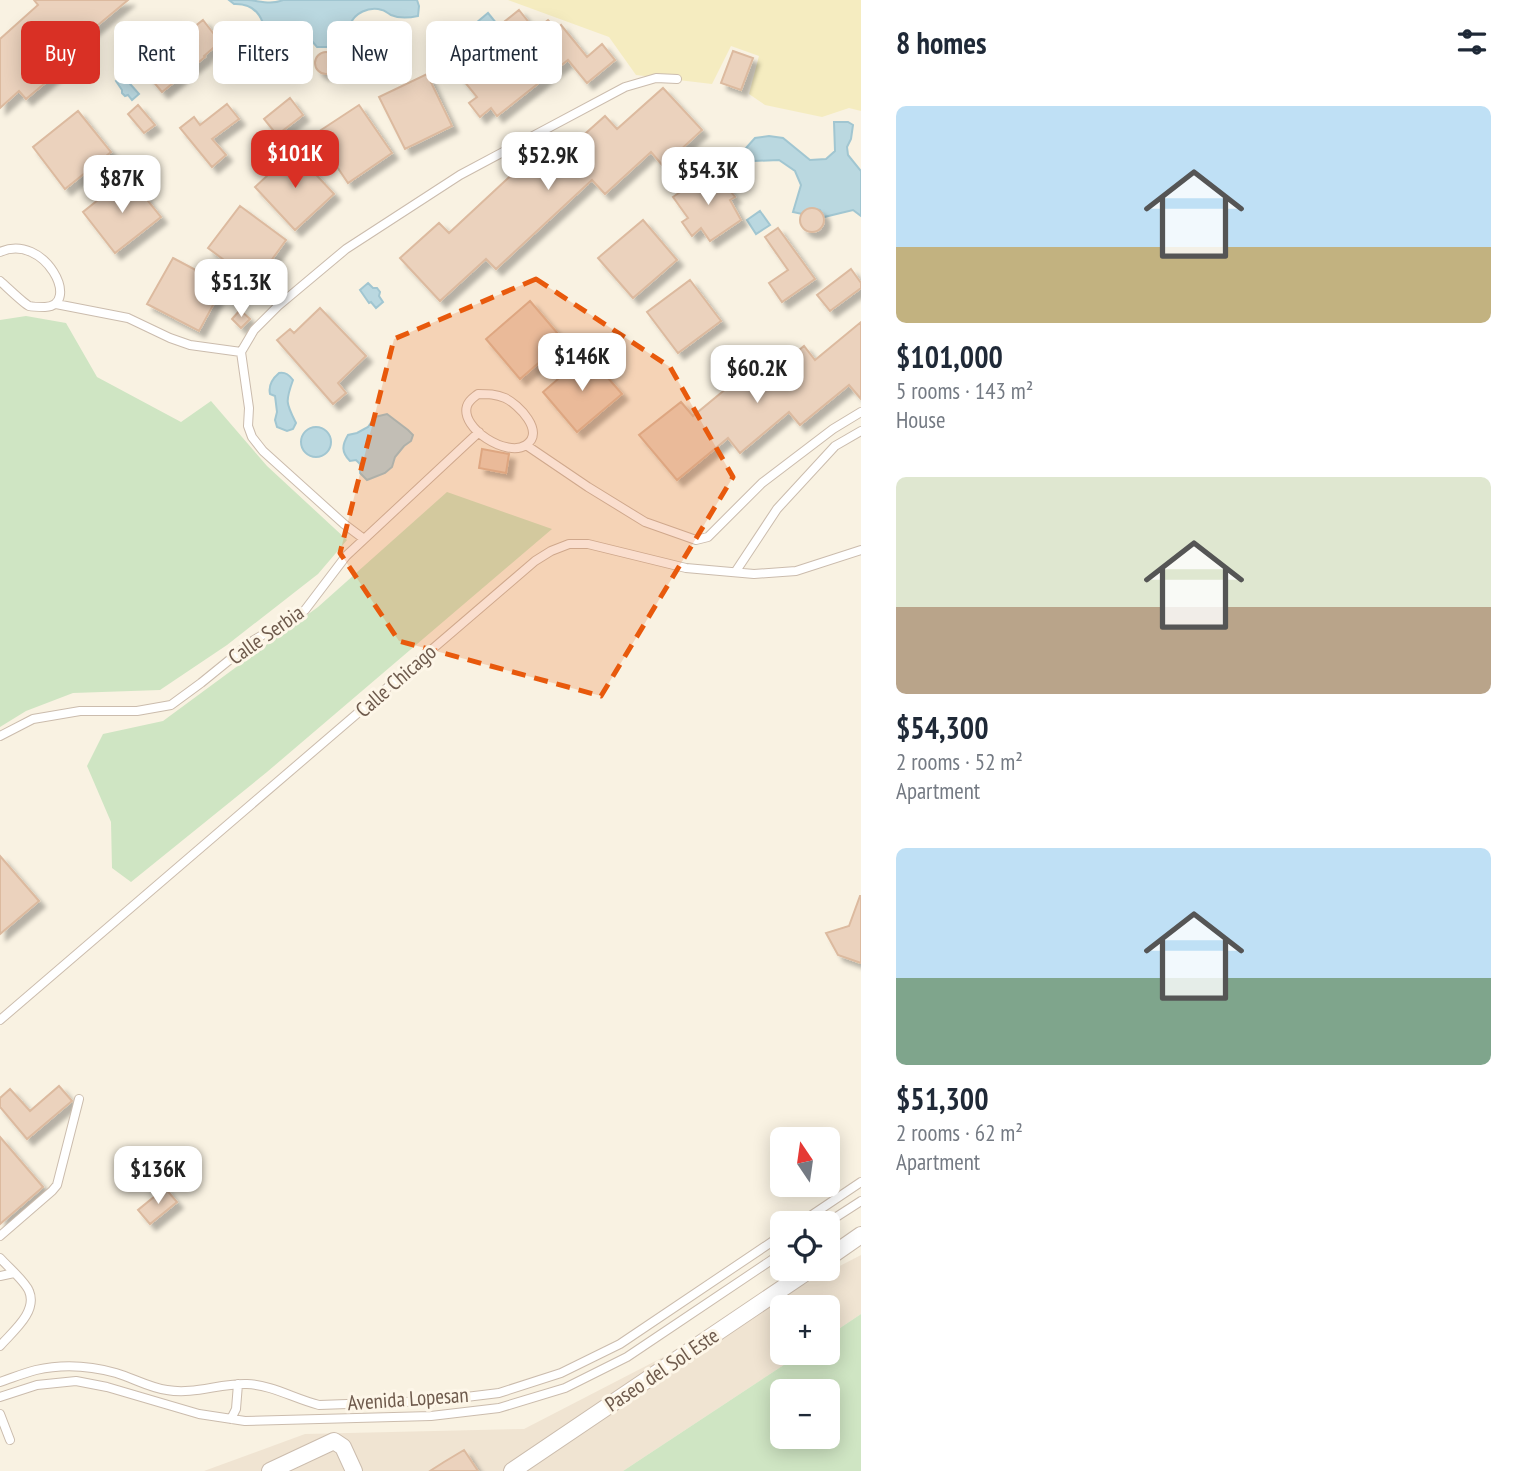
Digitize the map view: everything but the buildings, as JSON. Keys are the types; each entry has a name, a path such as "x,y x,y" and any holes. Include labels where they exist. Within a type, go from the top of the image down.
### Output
{"street":[{"path":"840,1250 861,1235"},
{"name":"Paseo del Sol Este","path":"512,1471 793,1281"},
{"path":"270,1471 334,1441 343,1447 354,1471"}],"lane":[{"path":"364,540 263,451 252,437 248,426 249,408 241,352 254,330 278,306 346,249 460,175 625,87 656,78 677,79"},
{"path":"0,252 8,248 21,248 32,251 48,265 59,281 61,292 56,304"},
{"path":"0,281 30,306 49,307 56,304 128,318 190,345 241,352"},
{"path":"478,394 492,394 506,398 516,405 533,431 526,445 514,449 502,447 474,428 467,416 466,408 470,400 478,394"},
{"path":"526,445 645,522 696,540 708,537 762,483 833,429 861,412"},
{"path":"736,571 777,509 835,446 861,431"},
{"name":"Calle Serbia","path":"0,736 33,719 80,711 136,711 171,705 254,640 305,610 346,556 479,432"},
{"name":"Calle Chicago","path":"0,1020 535,561 551,551 569,544 589,544 686,568 754,573 796,571 861,550"},
{"path":"0,1236 57,1185 79,1099"},
{"path":"818,1211 861,1182"},
{"path":"840,1215 861,1201"},
{"name":"Avenida Lopesan","path":"0,1382 37,1370 80,1366 113,1372 166,1390 193,1391 229,1384 250,1384 319,1405 433,1401 499,1393 561,1374 621,1344 770,1243"},
{"path":"0,1258 29,1289 31,1305 27,1315 0,1346"},
{"name":"Avenida Lopesan","path":"0,1397 37,1385 76,1381 107,1387 199,1414 244,1421 432,1416 499,1408 565,1388 627,1357 770,1261"},
{"path":"0,1276 14,1273"},
{"path":"231,1419 236,1409 238,1384"},
{"path":"0,1414 10,1440"}],"highlighted area":[{"path":"536,279 670,367 733,477 601,696 399,641 340,553 394,339"}],"shaded area":[{"path":"861,1255 861,1314 840,1328 840,1295 784,1295 811,1281 840,1281 840,1266"},
{"path":"770,1302 770,1365 784,1365 623,1471 204,1471 305,1434 524,1429"}],"green space":[{"path":"26,316 66,323 97,377 181,422 211,401 267,466 347,540 318,574 227,645 160,690 73,693 26,711 0,727 0,320"},
{"path":"447,492 552,529 267,772 131,882 112,868 111,822 87,766 103,734 163,721 318,607"},
{"path":"861,1314 861,1471 623,1471 784,1365 840,1365 840,1328"}],"sand":[{"path":"508,0 861,0 861,111 849,108 822,117 765,105 749,94 759,56 731,46 712,84 636,75 609,37"}],"water":[{"path":"229,0 417,0 419,6 418,16 398,17 377,9 358,14 352,21 327,21 327,47 317,47 313,42 313,21 262,21 249,6 234,4"},
{"path":"488,13 495,21 478,21"},
{"path":"118,84 130,84 139,94 132,100 122,93"},
{"path":"834,122 848,122 853,125 847,147 848,155 861,171 861,216 853,210 824,217 817,209 810,209 802,214 793,212 801,185 795,171 779,160 753,161 744,156 746,148 755,138 769,136 783,138 810,160 826,159 835,151"},
{"path":"760,211 770,225 756,234 747,220"},
{"path":"368,283 380,292 379,296 383,302 376,308 360,290"},
{"path":"279,373 287,374 293,380 288,402 296,423 293,429 287,431 277,427 275,396 270,394 271,382"},
{"path":"387,414 413,435 411,441 395,457 392,467 367,480 360,473 360,464 356,460 350,461 343,448 348,435 368,427 375,417"},
{"path":"316,427 327,431 331,442 327,453 316,457 305,453 301,442 305,431"}]}
